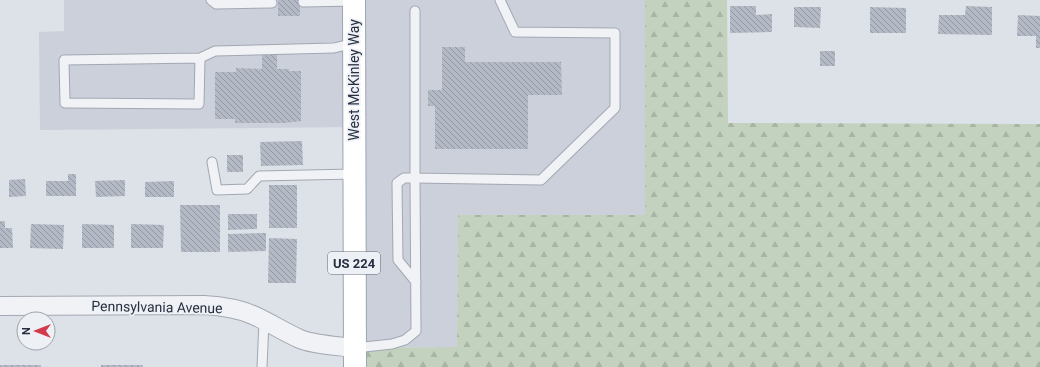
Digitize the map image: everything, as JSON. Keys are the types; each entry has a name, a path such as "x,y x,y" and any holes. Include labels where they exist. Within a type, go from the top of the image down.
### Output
{"main road":[{"name":"West McKinley Way","path":"354,0 354,166"},
{"name":"US 224","path":"354,166 355,357"}],"street":[{"name":"Pennsylvania Avenue","path":"0,306 204,305 226,307 237,309 253,315 301,340 314,342 355,357"}],"lane":[{"path":"211,0 216,4 230,2 272,2"},
{"path":"304,2 354,0"},
{"path":"416,282 398,260 397,183 404,178 541,180 615,108 616,33 515,32 500,0"},
{"path":"355,357 405,340 416,331 415,12"},
{"path":"200,58 199,104 65,103 64,60 200,58 215,52 334,48 354,42"},
{"path":"212,162 217,190 247,189 259,176 354,166"},
{"path":"262,367 264,321"}],"shaded area":[{"path":"64,0 645,0 645,215 458,215 457,347 355,348 354,127 40,130 39,32 64,31"}],"green space":[{"path":"645,0 727,0 728,123 1040,124 1040,367 355,367 355,348 457,347 458,215 645,215"}],"building":[{"path":"278,0 300,0 300,16 278,16"},
{"path":"730,6 756,6 756,15 772,14 772,32 730,33"},
{"path":"966,6 992,7 992,35 938,34 939,15 965,15"},
{"path":"794,7 821,7 820,28 794,27"},
{"path":"870,7 906,8 906,33 870,33"},
{"path":"1018,15 1040,16 1040,48 1036,48 1036,36 1017,36"},
{"path":"442,47 465,47 465,62 561,62 562,95 528,95 528,149 435,149 435,106 428,106 428,90 442,90"},
{"path":"262,51 277,51 277,69 301,71 301,121 285,123 235,123 235,119 215,119 215,72 236,72 236,68 262,69"},
{"path":"820,51 835,51 835,66 820,66"},
{"path":"302,141 303,165 261,166 260,142"},
{"path":"227,155 243,155 243,172 227,172"},
{"path":"68,174 76,174 76,196 46,196 46,181 68,181"},
{"path":"25,179 26,196 9,197 9,180"},
{"path":"125,180 125,196 96,197 95,181"},
{"path":"174,181 174,197 145,197 145,182"},
{"path":"269,185 297,185 297,228 269,228"},
{"path":"180,205 220,205 220,252 181,252"},
{"path":"228,214 257,214 257,229 228,230"},
{"path":"0,221 5,221 5,228 12,228 13,248 0,248"},
{"path":"31,224 64,225 63,249 30,248"},
{"path":"82,224 114,225 114,248 82,248"},
{"path":"131,224 164,225 163,248 131,248"},
{"path":"266,233 266,251 228,252 228,234"},
{"path":"269,238 297,239 296,283 268,283"},
{"path":"0,365 41,365 41,367 0,367"},
{"path":"101,365 143,365 143,367 101,367"}]}
